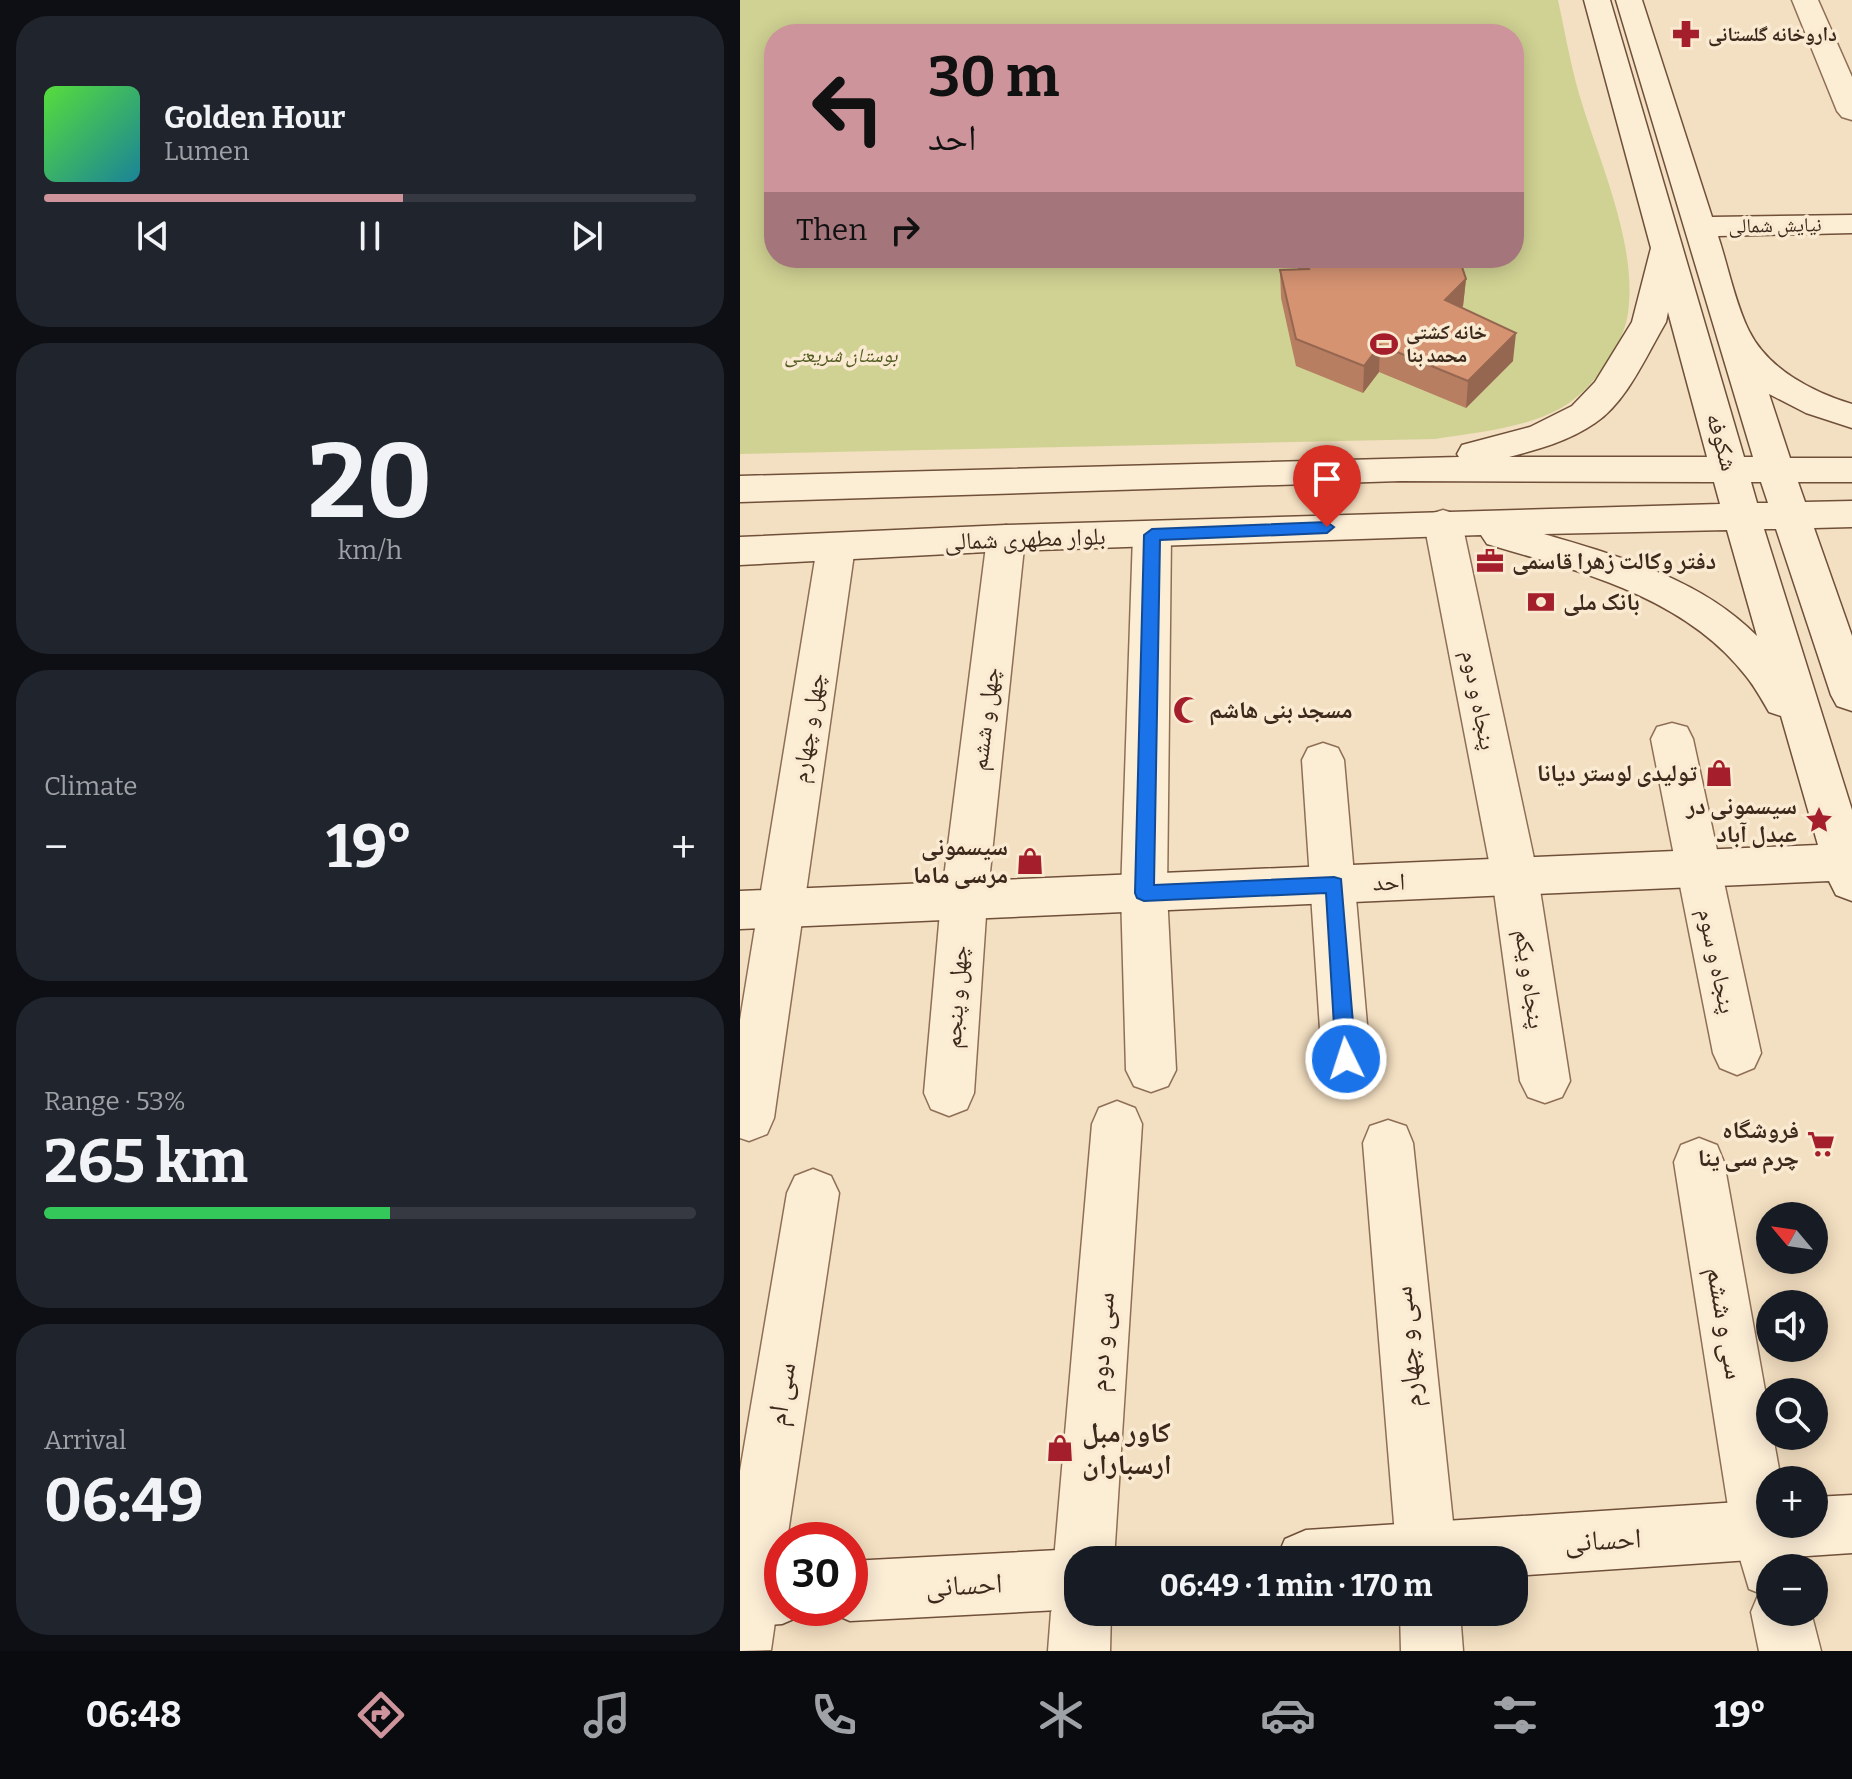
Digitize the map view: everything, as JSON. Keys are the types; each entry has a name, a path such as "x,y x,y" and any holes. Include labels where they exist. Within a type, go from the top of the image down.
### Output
{"main road":[{"name":"شکوفه","path":"1597,0 1665,249 1849,872"},
{"name":"شکوفه","path":"1629,0 1775,469 1852,695"},
{"path":"1805,0 1852,111"},
{"name":"نیایش شمالی","path":"1699,227 1852,224"},
{"path":"1400,469 1496,450 1542,436 1585,414 1608,389 1633,353 1649,322 1665,249"},
{"path":"1725,311 1756,367 1775,383 1797,397 1852,416"},
{"path":"740,489 1400,469 1852,470"},
{"name":"بلوار مطهری شمالی","path":"740,551 1006,538 1443,523 1852,514"},
{"path":"1443,523 1599,564 1654,585 1705,613 1749,651 1779,691 1819,775"},
{"name":"پنجاه و دوم","path":"1443,523 1515,877"},
{"path":"1151,1070 1144,893 1152,535"},
{"name":"چهل و ششم","path":"964,901 1006,538"},
{"name":"چهل و چهارم","path":"749,1118 760,910 836,547"},
{"name":"پنجاه و سوم","path":"1672,739 1737,1053"},
{"path":"1323,760 1346,1059"},
{"name":"احد","path":"760,910 1698,869 1849,872"},
{"name":"پنجاه و یکم","path":"1515,877 1545,1081"},
{"name":"چهل و پنجم","path":"949,1093 964,901"},
{"name":"سی و دوم","path":"1085,1546 1117,1124"},
{"name":"سی و چهارم","path":"1388,1143 1425,1546"},
{"name":"سی و ششم","path":"1699,1162 1766,1550"},
{"name":"سی ام","path":"753,1609 813,1193"},
{"name":"احسانی","path":"1528,1554 1766,1550 1852,1524"},
{"name":"احسانی","path":"868,1590 1064,1580"},
{"path":"1079,1651 1080,1626"},
{"path":"1431,1626 1432,1651"},
{"path":"1784,1626 1790,1651"}],"green space":[{"name":"بوستان شریعتی","path":"740,0 1558,0 1576,83 1621,226 1629,285 1625,325 1607,363 1589,386 1569,403 1522,424 1435,439 740,454"}],"building":[{"name":"خانه کشتی محمد بنا","path":"1462,268 1466,279 1445,300 1516,333 1468,381 1380,345 1364,366 1296,339 1280,270"}],"place":[{"name":"داروخانه گلستانی","path":"1686,34"},
{"name":"خانه کشتی محمد بنا","path":"1384,344"},
{"name":"دفتر وکالت زهرا قاسمی","path":"1490,561"},
{"name":"بانک ملی","path":"1541,602"},
{"name":"مسجد بنی هاشم","path":"1187,710"},
{"name":"تولیدی لوستر دیانا","path":"1719,773"},
{"name":"سیسمونی در عبدل آباد","path":"1819,820"},
{"name":"سیسمونی مرسی ماما","path":"1030,861"},
{"name":"فروشگاه چرم سی ینا","path":"1821,1144"},
{"name":"كاور مبل ارسباران","path":"1060,1448"}],"route":[{"path":"1327,527 1152,535 1144,893 1334,884 1346,1059"}]}
